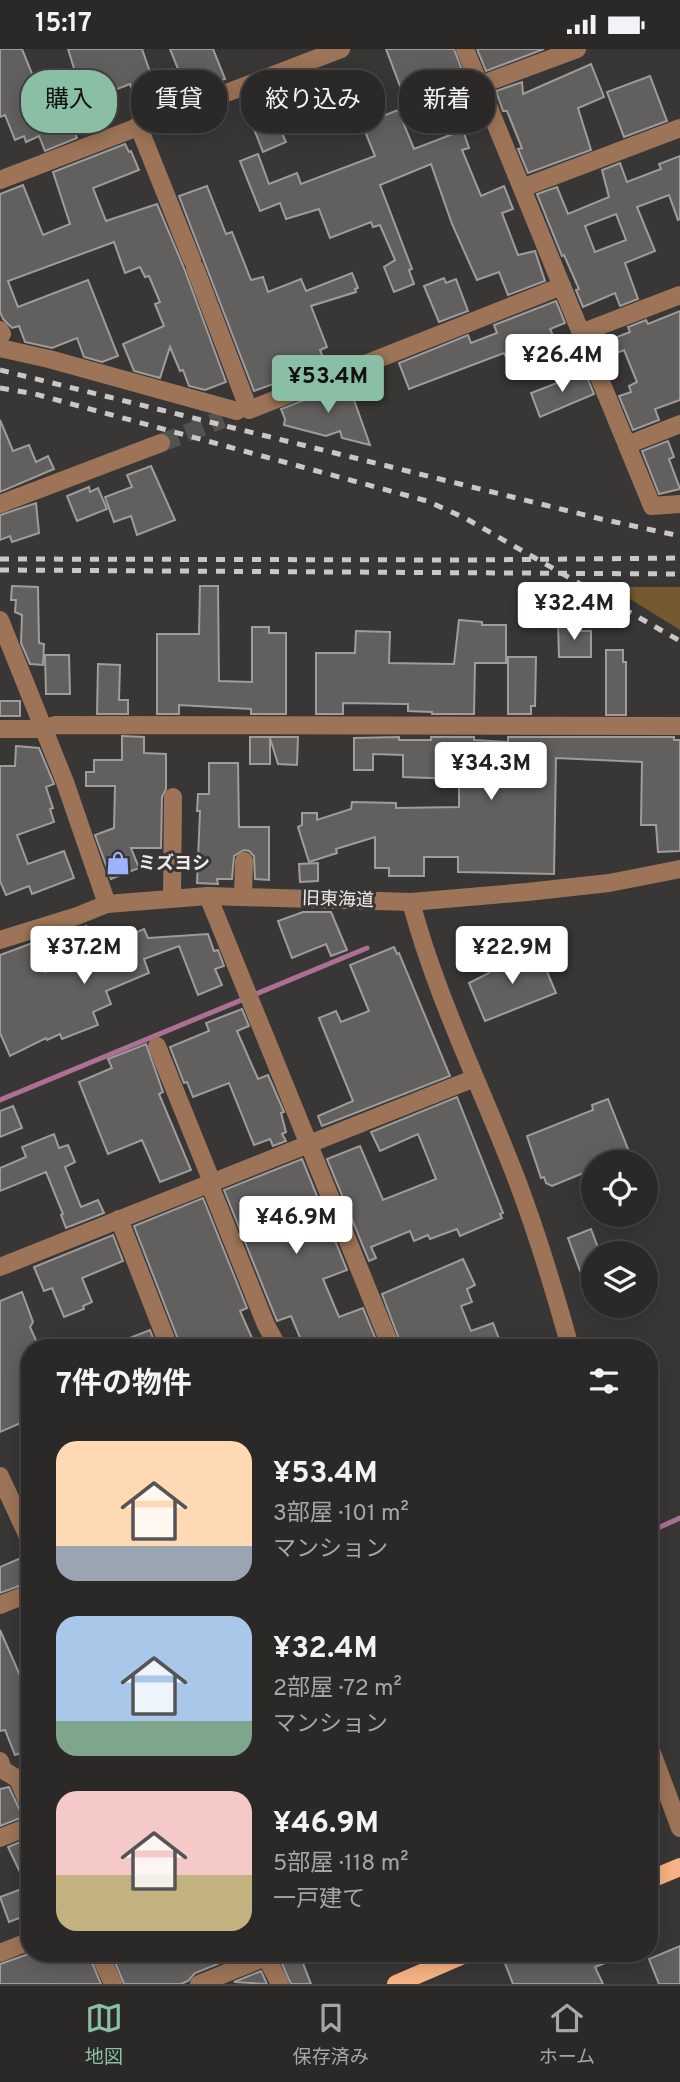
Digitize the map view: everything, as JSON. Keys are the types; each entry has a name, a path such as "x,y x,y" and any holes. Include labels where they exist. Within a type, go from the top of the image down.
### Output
{"main road":[{"path":"658,1876 680,1867"},
{"path":"396,1984 447,1962"}],"street":[{"path":"227,93 341,49"},
{"path":"465,49 474,70"},
{"path":"495,79 577,49"},
{"path":"495,122 652,506 680,504"},
{"path":"0,180 131,128"},
{"path":"522,188 680,128"},
{"path":"141,133 194,264 236,413"},
{"path":"1,338 49,359 236,413 562,286"},
{"path":"581,333 680,295"},
{"path":"627,445 680,424"},
{"path":"0,504 161,443"},
{"path":"0,620 75,808 107,904"},
{"path":"0,729 42,729 55,725 680,726"},
{"path":"172,898 173,796"},
{"path":"243,897 244,861"},
{"name":"旧東海道","path":"0,940 78,916 107,904 208,896 411,902 609,883 680,869"},
{"path":"208,896 310,1143 387,1339"},
{"path":"411,902 422,943 474,1078 508,1156 545,1259 568,1339"},
{"path":"157,1046 265,1325 273,1339"},
{"path":"0,1267 474,1078"},
{"path":"119,1219 166,1339"},
{"path":"0,1476 21,1522"},
{"path":"0,1605 21,1597"},
{"path":"0,1761 3,1770 13,1779 21,1778"},
{"path":"658,1769 680,1828"},
{"path":"0,1838 21,1830"},
{"path":"0,1953 21,1945"},
{"path":"103,1962 113,1984"},
{"path":"199,1984 249,1962"},
{"path":"269,1962 281,1984"}],"shaded area":[{"path":"611,587 680,587 680,630"}],"building":[{"path":"0,49 22,49 30,70 21,70 21,133 75,133 77,138 45,151 39,136 26,142 24,136 15,140 5,115 0,117"},
{"path":"68,49 142,49 149,70 131,70 131,87 130,84 117,89 117,70 74,70"},
{"path":"170,49 213,49 221,70 178,70"},
{"path":"386,49 454,49 462,70 399,70 399,83"},
{"path":"477,49 544,49 489,70 486,70"},
{"path":"591,64 604,97 578,108 591,150 528,173 518,149 522,148 496,91 522,82 523,94"},
{"path":"650,76 667,121 624,137 607,92"},
{"path":"398,110 399,133 407,133 414,149 455,133 464,133 469,148 462,150 481,196 504,186 513,209 502,213 518,255 535,251 545,281 508,295 499,272 477,280 452,224 431,164 380,185 412,269 409,270 414,284 394,292 384,267 395,260 380,225 373,227 371,222 330,238 319,209 286,219 280,203 260,211 240,161 258,154 269,184 297,173 301,184 375,156 366,133 385,133 385,115"},
{"path":"256,133 282,133 286,142 263,152"},
{"path":"125,144 139,170 93,188 106,221 157,204 226,382 205,390 189,386 170,347 160,378 134,371 123,344 164,326 155,304 160,302 149,276 145,277 140,267 125,273 114,242 8,281 18,307 88,280 118,356 102,362 84,357 77,338 52,348 25,342 19,326 12,328 0,312 0,194 23,185 43,235 70,224 53,172"},
{"path":"680,156 680,219 678,220 669,195 637,207 655,251 625,263 638,299 620,306 615,293 583,307 576,290 579,289 564,255 562,256 537,194 557,187 568,214 609,197 602,170 620,163 627,182 661,169 659,164","holes":["616,214 626,240 595,252 585,226"]},
{"path":"207,186 226,234 232,232 251,280 263,277 268,292 301,279 306,291 352,273 358,288 355,289 356,292 311,306 327,347 320,350 327,367 313,373 309,364 277,377 279,382 254,391 179,196"},
{"path":"444,278 446,283 456,279 468,311 439,322 424,286"},
{"path":"556,301 565,323 550,329 555,340 507,359 504,353 409,389 399,363 468,335 471,343 497,333 494,325"},
{"path":"680,311 680,400 655,409 659,420 633,430 619,396 631,392 629,386 637,382 624,350 604,358 599,344 630,332 628,327 646,320 648,324"},
{"path":"585,372 594,394 540,417 531,393"},
{"path":"348,383 370,445 342,438 340,431 326,436 284,425 281,409"},
{"path":"0,420 13,451 29,445 36,462 48,456 54,469 0,492"},
{"path":"668,441 674,457 669,459 680,489 659,494 642,451"},
{"path":"151,466 175,520 137,535 131,516 114,522 105,497 132,487 127,475"},
{"path":"89,487 90,492 98,488 107,509 77,521 67,496"},
{"path":"36,503 39,533 12,542 10,536 0,540 0,515"},
{"path":"12,586 38,587 39,643 44,644 43,665 30,664 21,643 22,615 15,612 16,600 11,600"},
{"path":"200,586 218,586 219,681 252,682 252,627 269,627 269,633 286,633 286,714 251,714 251,709 179,705 179,714 157,714 157,634 199,634"},
{"path":"459,620 482,622 482,625 506,625 506,663 475,663 474,714 408,711 408,704 343,703 343,714 316,714 316,653 355,653 356,631 390,632 389,663 454,664"},
{"path":"558,623 575,623 575,631 591,631 591,657 559,657"},
{"path":"606,650 623,650 623,662 626,662 626,715 606,715"},
{"path":"45,655 69,655 70,694 46,694"},
{"path":"508,657 536,657 535,706 531,706 531,714 508,714"},
{"path":"98,664 120,665 119,700 128,700 128,714 97,714"},
{"path":"0,701 20,701 20,716 0,716"},
{"path":"122,736 144,737 144,753 166,754 166,789 162,797 161,848 131,848 139,868 111,879 95,835 114,828 115,786 86,786 86,772 94,772 94,760 122,760"},
{"path":"250,737 298,737 297,765 278,764 270,738 270,764 250,764"},
{"path":"399,737 399,740 431,740 431,737 474,737 474,740 508,742 508,737 674,737 674,740 680,740 680,851 658,852 656,825 641,825 642,762 556,758 554,874 458,872 458,857 424,857 424,876 389,876 389,868 375,868 375,837 336,849 337,853 309,862 298,827 302,825 302,813 317,813 317,820 351,809 352,802 396,803 396,808 459,807 459,779 403,777 403,755 373,754 373,770 354,770 354,738"},
{"path":"16,746 39,748 54,784 46,787 53,808 50,809 54,822 17,835 28,864 64,851 74,878 32,894 29,886 6,895 0,881 0,766 15,766"},
{"path":"209,763 238,763 239,827 269,827 269,880 255,879 254,856 244,850 234,856 232,879 217,879 218,884 197,883 200,811 197,811 198,794 209,794"},
{"path":"318,863 318,881 300,882 299,864"},
{"path":"303,912 331,912 347,950 331,956 326,944 292,958 278,921"},
{"path":"86,926 92,940 79,946 73,932"},
{"path":"144,929 148,938 208,934 214,951 218,950 224,966 215,969 222,985 198,995 179,946 144,959 149,973 106,991 111,1004 93,1012 98,1025 62,1039 60,1034 47,1040 46,1038 10,1056 0,1033 0,955 35,942 45,972 93,953 101,969 125,958 118,940"},
{"path":"394,947 397,954 399,953 450,1076 322,1126 318,1116 353,1101 319,1018 336,1011 341,1022 369,1011 350,965"},
{"path":"540,955 556,993 485,1021 469,983 489,973 485,964 498,959 502,968"},
{"path":"242,1009 249,1026 237,1031 258,1079 268,1075 284,1112 281,1113 286,1132 282,1134 286,1141 273,1146 270,1139 254,1145 229,1083 193,1097 187,1082 184,1083 170,1047 209,1031 206,1023"},
{"path":"146,1044 163,1092 159,1094 191,1170 160,1182 142,1140 108,1154 79,1082 112,1068 108,1059"},
{"path":"457,1097 503,1213 500,1214 502,1218 460,1236 457,1229 430,1239 428,1235 414,1241 410,1231 371,1247 376,1258 369,1261 327,1159 360,1146 383,1200 436,1179 418,1134 380,1151 371,1132"},
{"path":"608,1099 628,1150 581,1150 581,1174 552,1186 546,1183 544,1177 541,1178 527,1136 593,1110 592,1105"},
{"path":"13,1106 22,1128 0,1137 0,1111"},
{"path":"54,1134 59,1148 68,1145 75,1162 65,1167 81,1207 98,1200 104,1213 66,1228 46,1172 0,1191 0,1168 26,1157 22,1147"},
{"path":"302,1159 347,1270 323,1279 339,1317 363,1308 376,1339 301,1339 291,1316 277,1321 224,1190"},
{"path":"203,1198 247,1308 240,1311 252,1339 178,1339 134,1226"},
{"path":"591,1229 596,1241 581,1241 580,1271 568,1238"},
{"path":"113,1235 123,1261 82,1278 92,1302 83,1306 84,1309 64,1317 52,1288 44,1291 34,1267"},
{"path":"463,1259 475,1285 467,1289 472,1302 461,1306 471,1331 493,1323 499,1339 399,1339 382,1294"},
{"path":"22,1292 33,1322 30,1327 35,1339 21,1339 21,1423 0,1432 0,1301"},
{"path":"150,1330 153,1339 127,1339"},
{"path":"21,1558 21,1585 0,1593 0,1567"},
{"path":"0,1630 21,1678 21,1753 15,1755 5,1730 0,1731"},
{"path":"9,1787 21,1818 0,1826 0,1789"},
{"path":"21,1842 21,1874 8,1847"},
{"path":"21,1889 21,1917 9,1922 0,1897"},
{"path":"680,1946 680,1984 659,1984 650,1962 658,1962 658,1955"},
{"path":"21,1957 21,1962 92,1962 101,1984 0,1984 0,1964"},
{"path":"115,1962 222,1962 195,1973 181,1984 124,1984"},
{"path":"281,1962 302,1962 311,1984 291,1984"},
{"path":"504,1962 608,1962 595,1967 603,1984 513,1984"},
{"path":"261,1971 267,1984 234,1982"}],"waterway":[{"path":"0,1100 367,948"},
{"path":"658,1528 680,1518"}],"tunnel":[{"path":"161,443 223,419"}],"railway":[{"path":"0,370 601,519 680,536"},
{"path":"0,388 35,394 427,501 465,518 680,641"},
{"path":"0,559 680,558"},
{"path":"0,570 680,574"}],"place":[{"name":"ミズヨシ","path":"118,863"}]}
